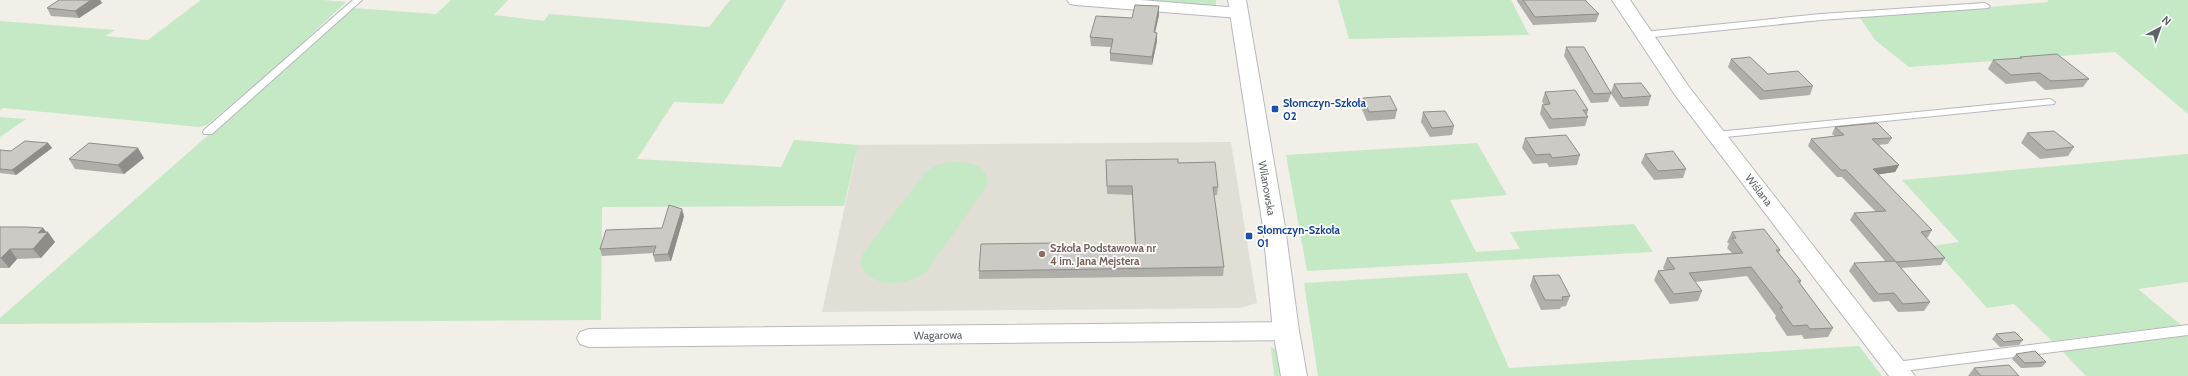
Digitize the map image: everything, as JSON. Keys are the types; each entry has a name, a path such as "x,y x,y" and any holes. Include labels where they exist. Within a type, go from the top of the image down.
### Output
{"main road":[{"name":"Wilanowska","path":"1238,6 1274,227 1286,331 1294,376"}],"street":[{"path":"1076,0 1238,6"},
{"name":"Wiślana","path":"1621,0 1682,91 1899,371"},
{"name":"Wagarowa","path":"589,338 1286,331"}],"lane":[{"path":"208,132 358,0"},
{"path":"1644,35 1821,18 1985,6"},
{"path":"1716,135 2050,102"},
{"path":"1899,371 2188,330"}],"shaded area":[{"name":"Szkoła Podstawowa nr 4 im. Jana Mejstera","path":"1231,142 1257,303 1240,308 822,312 858,145"}],"green space":[{"path":"201,0 323,0 346,2 283,61 207,125 199,127 3,108 0,110 0,21 115,30 105,36 148,40"},
{"path":"451,0 508,0 494,15 544,21 549,14 709,27 730,0 786,0 723,104 674,102 637,159 781,167 794,140 858,145 844,206 602,207 601,320 0,324 0,318 353,8 436,14"},
{"path":"1147,0 1216,0 1216,6"},
{"path":"1338,0 1511,0 1529,35 1349,39"},
{"path":"2047,0 2188,0 2188,114 2115,52 1909,67 1875,40 1860,18 2049,2"},
{"path":"0,117 26,119 0,137"},
{"path":"1477,143 1507,195 1450,200 1476,252 1520,249 1510,232 1634,224 1653,252 1307,271 1286,155"},
{"path":"2188,154 2188,282 2138,289 2181,325 2052,341 2014,304 1987,308 1932,246 1959,242 1902,180"},
{"path":"950,162 971,163 982,169 986,174 986,187 926,272 918,277 899,283 880,281 872,277 865,271 860,262 864,252 926,172 937,165"},
{"path":"1467,273 1509,368 1859,346 1882,376 1318,376 1304,283"},
{"path":"2188,335 2188,376 2086,376 2062,351"},
{"path":"1271,347 1280,352 1284,376 1274,376"}],"building":[{"path":"59,0 91,0 75,11 47,8"},
{"path":"1523,0 1585,0 1599,14 1535,17"},
{"path":"1135,5 1159,6 1154,32 1157,33 1152,57 1110,53 1113,39 1090,37 1096,16 1132,18"},
{"path":"1566,47 1584,47 1611,93 1594,94"},
{"path":"2057,54 2089,79 2051,81 2040,73 2011,75 1993,60 2022,58 2020,57"},
{"path":"1750,57 1768,74 1798,71 1813,86 1764,91 1731,59"},
{"path":"1641,83 1651,96 1623,98 1614,84"},
{"path":"1575,90 1588,110 1583,110 1588,117 1552,119 1542,105 1550,104 1545,92"},
{"path":"1390,96 1397,110 1369,112 1363,98"},
{"path":"1445,111 1454,126 1432,128 1423,112"},
{"path":"1877,123 1892,138 1872,139 1899,165 1873,169 1932,230 1921,232 1945,258 1896,262 1854,213 1886,211 1846,170 1841,170 1811,139 1844,135 1835,127"},
{"path":"2054,131 2074,147 2046,150 2027,133"},
{"path":"1566,135 1580,155 1552,158 1550,154 1536,155 1525,138"},
{"path":"25,141 48,143 12,170 0,169 0,150 11,151"},
{"path":"89,143 138,148 118,165 69,159"},
{"path":"1673,151 1686,169 1658,171 1645,154"},
{"path":"1178,159 1178,163 1215,162 1218,187 1213,187 1224,267 979,271 981,244 1055,243 1055,251 1136,250 1132,186 1107,186 1106,160"},
{"path":"669,205 682,209 668,254 653,255 656,246 600,249 606,230 662,228"},
{"path":"0,227 43,228 38,233 48,232 33,249 10,249 0,258"},
{"path":"1764,229 1780,250 1776,250 1801,281 1798,281 1833,328 1810,329 1807,325 1793,326 1780,308 1783,308 1751,267 1689,273 1702,291 1674,294 1658,271 1675,269 1667,258 1743,253 1732,238 1736,238 1732,232"},
{"path":"1895,261 1930,302 1903,304 1894,293 1878,294 1854,263"},
{"path":"1559,275 1570,296 1562,297 1563,300 1545,300 1533,276"},
{"path":"2015,332 2023,340 2004,342 1996,334"},
{"path":"2035,351 2046,362 2025,363 2016,354"},
{"path":"2009,365 2019,376 1981,376 1974,368"}],"place":[{"name":"Słomczyn-Szkoła 02","path":"1275,109"},
{"name":"Słomczyn-Szkoła 01","path":"1249,236"},
{"name":"Szkoła Podstawowa nr 4 im. Jana Mejstera","path":"1042,254"}]}
